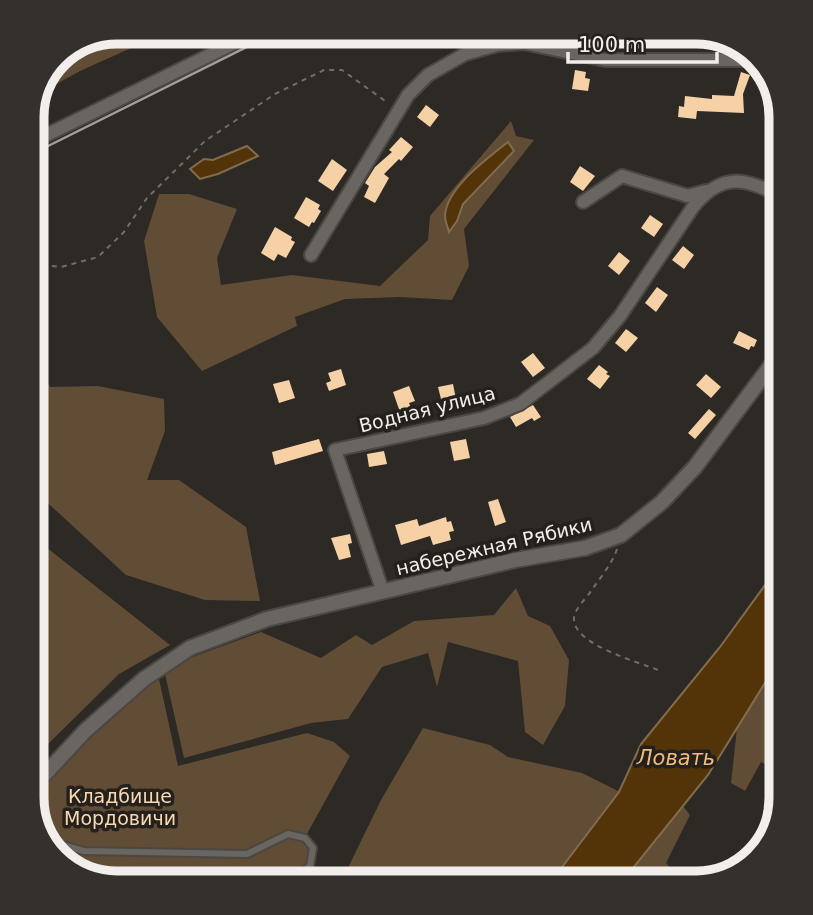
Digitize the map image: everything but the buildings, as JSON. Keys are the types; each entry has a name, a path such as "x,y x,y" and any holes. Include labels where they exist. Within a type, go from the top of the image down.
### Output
{"street":[{"path":"44,136 232,44"},
{"path":"311,255 408,95 428,75 465,54 510,44"},
{"path":"529,44 605,60 741,59"},
{"path":"583,202 622,176 688,196 706,191 720,183 738,182 769,190"},
{"name":"Водная улица","path":"383,592 335,450 484,418 520,404 593,348 620,317 706,191"},
{"name":"набережная Рябики","path":"44,774 85,731 144,680 190,648 267,619 515,560 585,548 621,535 662,502 695,467 769,369"}],"lane":[{"path":"60,844 84,851 247,854 288,834 305,838 313,848 310,866 304,871"}],"path":[{"path":"44,265 61,267 97,257 124,232 147,198 205,141 275,94 324,70 342,70 375,96 399,110"},
{"path":"621,535 614,557 575,613 574,622 579,633 591,643 658,670"}],"green space":[{"path":"140,44 50,88 65,65 89,49 102,45"},
{"path":"511,121 516,136 534,140 464,229 469,266 452,300 400,297 345,299 295,317 297,326 202,371 157,317 144,241 159,194 189,194 237,209 217,258 221,285 292,275 380,286 428,240 430,216"},
{"path":"44,377 50,387 98,386 164,399 165,431 147,480 179,480 246,527 260,601 205,600 126,575 44,502"},
{"path":"44,545 170,645 119,674 44,748"},
{"path":"516,588 528,616 550,626 569,660 565,706 543,745 525,732 518,661 448,642 437,687 428,653 382,667 348,719 311,723 184,758 165,674 190,658 261,632 321,658 356,635 372,645 414,621 494,615"},
{"path":"769,676 769,767 761,762 745,791 731,783 737,728"},
{"name":"Кладбище Мордовичи","path":"159,679 178,766 307,733 334,742 350,756 303,841 309,849 307,865 300,871 116,871 84,864 65,850 51,831 45,813 44,783 104,720"},
{"path":"423,728 490,745 508,757 582,773 620,792 559,871 346,871 381,800"},
{"path":"769,790 767,816 763,807"},
{"path":"683,806 690,815 666,863 673,871 631,871"},
{"path":"728,864 711,870 696,871"}],"water":[{"path":"508,142 514,151 463,204 457,221 449,232 445,216 452,195 469,174"},
{"path":"247,146 258,156 218,174 200,179 190,169 204,159 213,160"},
{"name":"Ловать","path":"769,579 769,676 708,775 631,871 559,871 619,792 641,744 720,647"}],"railway":[{"path":"44,148 253,44"}]}
